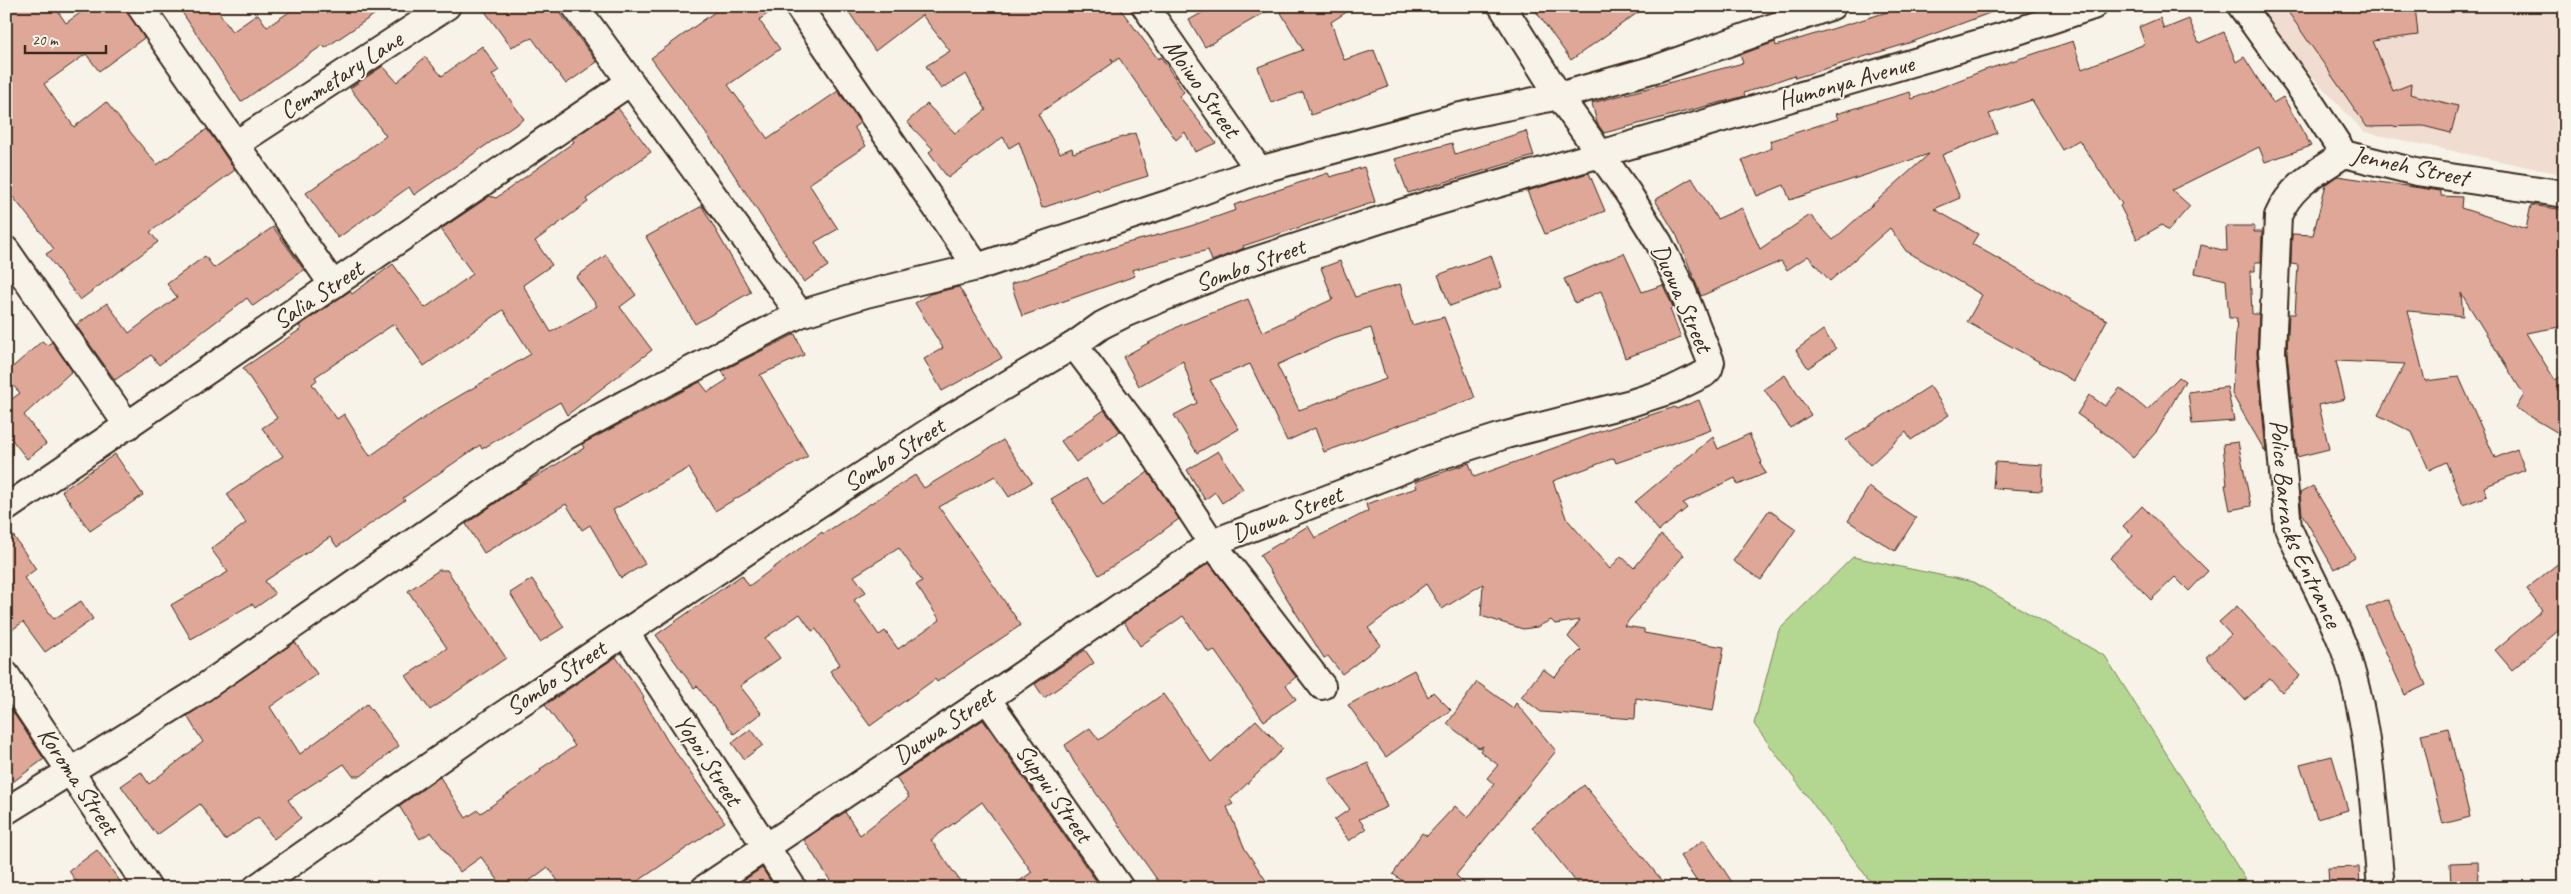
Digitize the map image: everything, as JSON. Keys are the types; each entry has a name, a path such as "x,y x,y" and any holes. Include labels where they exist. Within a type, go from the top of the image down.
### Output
{"street":[{"path":"140,6 333,285"},
{"name":"Cemmetary Lane","path":"236,144 447,6"},
{"path":"575,6 800,314"},
{"path":"798,6 977,267"},
{"name":"Moiwo Street","path":"1146,6 1259,170"},
{"name":"Duowa Street","path":"705,888 987,699 1212,543 1434,458 1506,435 1631,403 1671,390 1704,374 1709,369 1711,362 1681,286 1659,243 1628,193 1598,154 1559,96 1502,6"},
{"path":"6,811 193,695 566,436 630,400 800,314 866,294 977,267 1167,204 1259,170 1456,117 1559,96 1658,68 1832,6"},
{"name":"Humonya Avenue","path":"1598,154 2000,37 2093,6"},
{"name":"Jenneh Street","path":"2241,6 2308,99 2344,154 2416,172 2565,194"},
{"name":"Salia Street","path":"6,508 630,82"},
{"name":"Sombo Street","path":"256,888 439,759 625,632 950,418 1074,345 1102,325 1247,263 1426,205 1598,154"},
{"name":"Police Barracks Entrance","path":"2344,154 2294,189 2284,201 2278,216 2272,352 2288,527 2296,548 2313,576 2344,649 2360,711 2375,814 2381,888"},
{"path":"6,250 128,426"},
{"path":"1074,345 1136,427 1212,543 1322,686"},
{"name":"Yopoi Street","path":"625,632 793,888"},
{"name":"Koroma Street","path":"6,675 71,769 148,888"},
{"name":"Suppui Street","path":"987,699 1120,888"}],"shaded area":[{"path":"2247,6 2565,6 2565,175 2364,132"}],"green space":[{"path":"1853,557 1973,582 2105,656 2251,888 1875,888 1754,724 1779,630"}],"building":[{"path":"6,6 54,6 66,23 90,6 125,6 144,38 99,71 86,54 44,84 74,127 106,102 157,165 207,129 235,170 150,232 158,242 80,300 46,254 54,249 6,188"},
{"path":"178,6 215,6 232,32 258,14 267,27 298,6 387,6 325,48 323,45 241,102"},
{"path":"481,6 555,6 597,62 566,84 532,38 511,47"},
{"path":"723,6 778,6 759,20 780,49 728,85 768,139 838,91 860,123 854,127 866,146 809,184 838,229 815,242 828,266 804,282 716,147 651,58"},
{"path":"845,6 1118,6 1158,59 1161,57 1184,92 1179,96 1216,143 1195,152 1185,132 1176,140 1119,58 1114,62 1111,58 1113,63 1038,114 1060,153 1072,148 1073,153 1135,133 1148,176 1099,191 1098,189 1042,208 1019,142 1009,148 1003,137 948,178 929,152 933,149 907,122 927,104 955,133 986,110 966,74 941,89 926,66 950,51 922,15 875,51"},
{"path":"1214,6 1276,6 1205,47 1189,20"},
{"path":"1277,6 1356,6 1331,22 1344,60 1374,50 1388,87 1311,115 1303,92 1271,103 1258,67 1303,50"},
{"path":"1532,6 1647,6 1571,60"},
{"path":"1907,6 2002,6 2003,8 1912,42 1795,78 1794,75 1744,93 1745,96 1604,133 1597,123 1592,103 1743,63 1740,55 1775,42 1776,46"},
{"path":"2284,6 2415,6 2418,35 2373,41 2393,91 2411,84 2410,94 2458,106 2451,133 2423,126 2367,127"},
{"path":"2160,18 2164,29 2189,19 2199,43 2224,32 2236,62 2244,57 2273,103 2283,97 2311,146 2265,162 2259,147 2172,190 2190,206 2168,231 2162,225 2137,239 2120,206 2122,204 2079,140 2062,150 2032,100 1989,114 1997,133 1942,155 1960,198 1934,209 1978,234 1972,244 2107,320 2074,381 1967,322 1982,295 1906,251 1890,228 1830,281 1808,256 1787,270 1781,261 1701,296 1677,236 1655,200 1692,178 1717,219 1742,208 1760,249 1810,215 1833,240 1929,154 1790,200 1784,185 1757,196 1742,160 1772,148 1770,141 1838,119 1836,114 1910,92 1912,99 1982,71 2073,41 2082,69 2145,44 2139,27"},
{"path":"482,46 499,70 492,75 524,119 414,195 409,187 338,238 306,193 386,136 350,88 383,66 397,82 425,57 442,76"},
{"path":"618,108 651,152 586,199 588,202 535,241 552,265 523,285 551,332 597,306 576,277 606,255 636,295 620,307 652,350 567,415 560,402 482,449 480,445 403,498 405,500 337,547 330,537 265,581 275,594 255,608 252,604 191,639 171,605 228,572 211,549 246,523 227,494 283,456 262,428 277,418 243,368 301,329 299,326 350,291 352,294 393,264 425,308 473,274 441,229 490,196 496,198 574,142 572,139","holes":["503,310 531,354 437,409 370,456 344,414 337,419 312,384 317,380 315,377 394,324 424,366"]},
{"path":"1526,131 1534,156 1408,193 1395,159 1452,143 1455,154"},
{"path":"1364,167 1375,202 1243,246 1244,248 1212,261 1208,250 1132,270 1135,276 1022,316 1011,284 1123,244 1185,228 1236,210 1234,205 1328,173 1330,177"},
{"path":"1589,173 1605,211 1545,234 1527,191"},
{"path":"2337,176 2441,191 2441,196 2462,197 2461,208 2526,229 2531,205 2565,210 2565,326 2526,333 2555,380 2565,374 2565,437 2516,408 2524,395 2461,293 2463,316 2408,311 2425,381 2459,377 2495,458 2517,449 2525,470 2484,487 2487,496 2463,505 2446,462 2429,470 2412,432 2378,415 2405,364 2336,361 2345,399 2319,405 2329,449 2297,457 2287,352 2289,314 2295,314 2298,265 2291,264 2292,234 2313,235 2326,184"},
{"path":"702,206 751,292 695,324 646,237"},
{"path":"2226,226 2254,226 2254,232 2262,232 2261,262 2255,262 2255,271 2250,271 2252,314 2259,314 2257,353 2266,453 2232,394 2237,318 2229,318 2226,280 2195,273 2201,245 2227,251"},
{"path":"273,227 304,270 253,306 247,298 159,365 151,355 115,380 76,325 107,303 129,333 177,297 167,284 205,256 214,268"},
{"path":"1624,253 1642,292 1663,285 1673,307 1670,309 1681,338 1625,358 1601,291 1575,303 1564,279"},
{"path":"1491,255 1502,287 1450,306 1438,275"},
{"path":"1340,261 1355,297 1400,284 1412,325 1444,317 1475,398 1324,452 1315,428 1287,441 1250,364 1210,380 1239,429 1197,453 1174,415 1197,403 1183,361 1139,386 1123,357 1181,325 1248,299 1262,332 1333,299 1321,268","holes":["1371,328 1386,379 1299,410 1277,365 1333,339"]},
{"path":"959,287 1002,358 942,391 924,359 943,348 915,303 930,294"},
{"path":"1823,330 1836,349 1808,368 1796,350"},
{"path":"795,334 804,355 760,375 808,456 715,511 689,468 613,510 645,564 621,578 590,525 582,530 566,504 484,553 466,524 520,486 584,448 582,444 700,382 708,392 727,380 722,371"},
{"path":"42,341 47,345 52,342 72,371 24,415 46,444 27,459 6,432 6,392 12,399 20,393 6,378 6,373"},
{"path":"1785,375 1811,415 1790,428 1764,389"},
{"path":"2179,377 2185,381 2157,431 2133,458 2110,437 2077,414 2089,395 2105,406 2120,388 2147,410"},
{"path":"1930,386 1949,415 1911,440 1906,432 1870,465 1846,440"},
{"path":"2227,387 2234,421 2192,424 2188,392"},
{"path":"1699,400 1711,430 1616,463 1614,458 1553,481 1566,518 1610,569 1621,556 1634,568 1661,535 1684,555 1624,626 1644,629 1644,633 1724,647 1713,711 1636,698 1635,719 1541,712 1521,697 1543,669 1554,677 1581,650 1568,637 1580,620 1555,624 1551,620 1537,627 1523,629 1481,616 1483,584 1442,609 1426,584 1368,628 1381,645 1342,674 1328,656 1324,658 1260,555 1308,526 1315,538 1368,511 1366,504 1417,488 1415,482 1469,463 1474,477 1598,432 1675,407 1676,409"},
{"path":"1104,410 1120,431 1076,462 1061,441"},
{"path":"1749,434 1762,462 1760,464 1766,473 1738,485 1735,478 1683,503 1687,508 1659,531 1635,502 1713,437 1718,449"},
{"path":"1003,440 1032,482 1009,497 995,476 939,507 1021,625 937,682 935,679 870,726 830,671 840,664 816,629 812,631 800,614 765,638 780,658 740,686 761,713 734,734 697,686 694,688 656,635 742,575 749,586 822,532 823,534 915,475 924,488","holes":["899,548 922,581 916,585 940,620 898,649 885,631 879,635 854,600 866,592 854,576"]},
{"path":"2238,442 2251,506 2230,510 2225,485 2227,485 2223,444"},
{"path":"1218,451 1243,489 1222,503 1215,492 1205,500 1187,470"},
{"path":"115,454 143,495 90,531 62,491"},
{"path":"1995,462 2043,465 2042,491 1993,488"},
{"path":"1148,472 1179,519 1099,575 1051,499 1086,478 1103,505"},
{"path":"2313,486 2355,557 2334,569 2302,514 2300,493"},
{"path":"1869,487 1916,518 1895,551 1848,521"},
{"path":"2142,506 2208,571 2189,591 2175,577 2151,600 2110,558 2133,536 2123,526"},
{"path":"1769,510 1796,529 1761,580 1733,561"},
{"path":"6,525 36,569 24,578 54,619 81,601 93,619 45,652 23,622 6,634"},
{"path":"2565,558 2565,638 2559,630 2512,670 2495,650 2542,610 2526,589"},
{"path":"1209,563 1296,677 1286,685 1296,699 1264,721 1214,650 1209,653 1183,616 1140,646 1124,622"},
{"path":"439,570 447,570 506,658 430,710 406,676 447,648 408,591"},
{"path":"532,579 564,627 540,642 510,593"},
{"path":"2388,599 2426,685 2405,695 2366,608"},
{"path":"2237,606 2300,676 2282,692 2270,678 2245,700 2206,657 2231,635 2219,622"},
{"path":"295,642 317,674 270,707 300,754 367,704 399,746 361,776 353,776 344,764 288,800 301,818 274,839 258,817 225,840 200,804 157,835 121,786 141,772 149,784 203,742 187,716"},
{"path":"1085,650 1094,663 1044,698 1035,684"},
{"path":"616,657 644,697 643,699 667,740 725,822 628,888 563,888 548,867 520,888 504,888 481,857 460,872 431,832 420,839 399,806 440,777 466,818 478,810 481,813 541,771 540,769 575,746 545,705"},
{"path":"1414,670 1428,697 1433,692 1451,710 1386,757 1348,705"},
{"path":"1477,682 1513,708 1516,703 1556,751 1456,875 1469,888 1412,888 1393,874 1422,833 1427,836 1455,806 1468,818 1494,784 1487,778 1498,765 1480,751 1483,746 1479,748 1447,724"},
{"path":"1163,694 1211,762 1256,720 1283,749 1230,800 1233,804 1227,807 1245,849 1271,888 1163,888 1074,762 1065,745 1090,728 1099,740"},
{"path":"6,702 44,759 6,787"},
{"path":"983,720 1101,888 1010,888 1032,872 982,802 931,840 965,888 835,888 804,840 845,812 860,835 909,797 896,778"},
{"path":"2448,728 2470,817 2443,824 2421,734"},
{"path":"751,729 763,745 744,759 732,743"},
{"path":"2332,756 2348,810 2317,819 2300,764"},
{"path":"1368,763 1387,807 1359,819 1366,829 1349,841 1334,820 1350,809 1328,780"},
{"path":"1584,785 1668,888 1581,888 1532,827"},
{"path":"1704,840 1736,888 1701,888 1680,856"},
{"path":"97,850 125,888 81,888 69,871"},
{"path":"2478,862 2479,888 2451,888 2450,863"},
{"path":"2359,867 2360,888 2329,888 2328,868"},
{"path":"762,868 775,888 732,888"}]}
